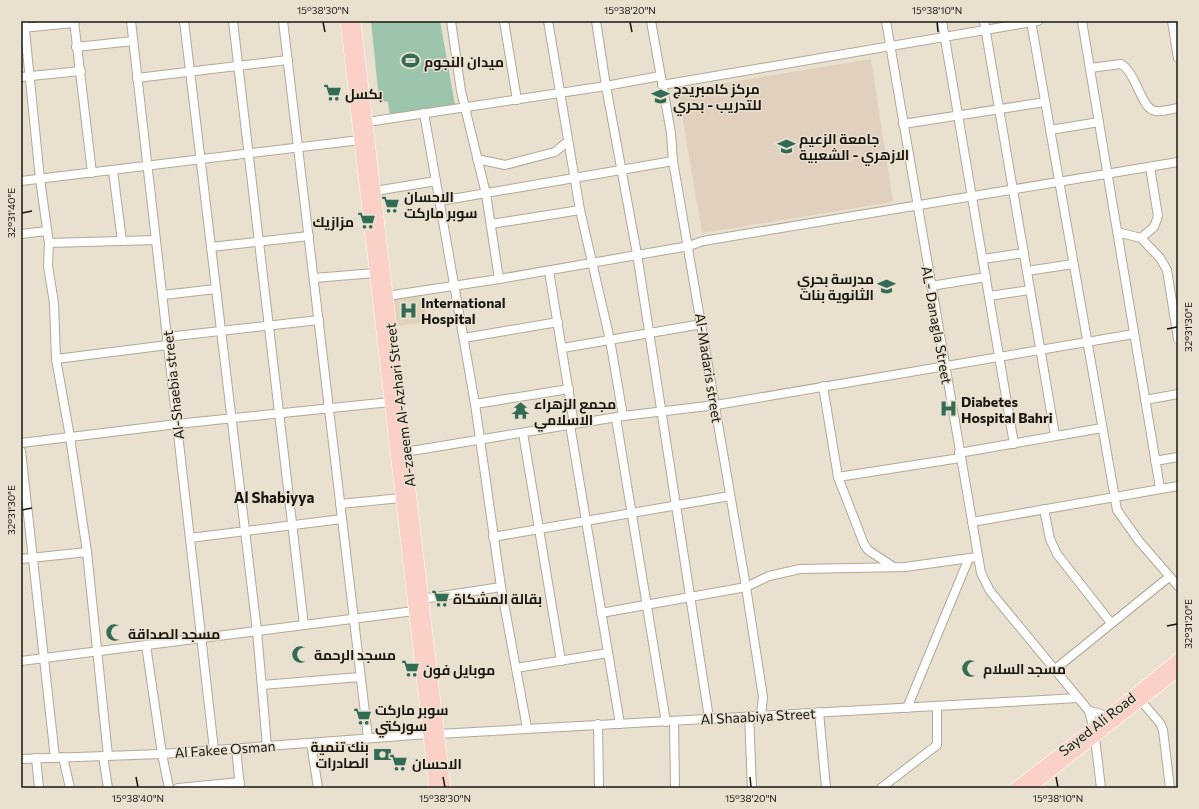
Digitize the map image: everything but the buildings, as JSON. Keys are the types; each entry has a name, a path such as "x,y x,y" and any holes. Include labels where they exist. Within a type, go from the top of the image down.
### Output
{"main road":[{"name":"Al-zaeem Al-Azhari Street","path":"346,21 414,611 433,734 444,788"},
{"name":"Al-zaeem Al-Azhari Street","path":"355,21 422,599 433,734 435,788"},
{"name":"Sayed Ali Road","path":"1030,788 1102,728 1178,659"},
{"name":"Sayed Ali Road","path":"1015,788 1141,701 1178,671"}],"street":[{"name":"Al-Shaebia street","path":"131,21 214,750"},
{"path":"184,21 257,631 267,746"},
{"path":"233,21 304,625"},
{"path":"284,21 368,738"},
{"path":"451,21 461,91 486,194 499,279"},
{"path":"504,21 517,100"},
{"path":"548,21 580,210 610,340 633,513 670,722 675,788"},
{"path":"596,21 606,86 637,254 709,718"},
{"name":"Al-Madaris street","path":"651,21 671,133 673,161 689,246 746,587 763,697 761,715"},
{"name":"AL- Danagla Street","path":"886,21 944,366 972,522 973,558 990,591 1089,711"},
{"path":"942,21 1014,444"},
{"path":"984,21 1054,435"},
{"path":"662,85 1033,21 1045,102 1117,510 1122,520 1178,586"},
{"path":"1082,21 1160,488"},
{"path":"1172,21 1178,58"},
{"path":"92,173 74,22 23,26 25,76 49,243 48,266 54,303 56,359 70,437 87,552 99,650 108,788"},
{"path":"76,47 133,41"},
{"path":"137,78 288,60"},
{"path":"1090,68 1121,64 1132,74 1144,102 1150,110 1156,112 1178,108"},
{"path":"25,76 81,71"},
{"path":"367,122 517,100 660,76"},
{"path":"903,124 1045,102"},
{"path":"424,113 475,404 501,587 527,728"},
{"path":"1050,130 1099,122"},
{"path":"21,181 360,140"},
{"path":"477,159 505,165 555,152 568,141"},
{"path":"440,201 673,161"},
{"path":"387,296 499,279 689,246 702,241 1178,162"},
{"path":"1141,238 1154,227 1158,216 1150,167"},
{"path":"113,171 122,241"},
{"path":"375,191 436,181"},
{"path":"491,224 580,210"},
{"path":"21,234 47,231"},
{"path":"1117,232 1141,238 1165,264 1178,339"},
{"path":"211,247 309,236"},
{"path":"49,243 156,240"},
{"path":"983,259 1024,253"},
{"path":"1027,271 1073,264"},
{"path":"550,270 569,389 572,424 586,520 620,724"},
{"path":"314,278 375,273"},
{"path":"931,286 986,277"},
{"path":"162,295 216,289"},
{"path":"989,296 1030,290"},
{"path":"56,359 221,331 318,320"},
{"path":"464,338 558,322"},
{"path":"562,348 702,324"},
{"path":"405,452 480,441 572,424 716,405 1087,340 1134,334"},
{"path":"823,386 838,477 864,544 868,550 892,566"},
{"path":"475,404 569,389"},
{"path":"1145,400 1178,394"},
{"path":"21,443 231,418 390,402"},
{"path":"838,477 960,456 1054,435 1102,428"},
{"path":"523,433 561,661"},
{"path":"21,452 54,758"},
{"path":"1155,461 1178,457"},
{"path":"972,522 1178,486"},
{"path":"493,537 730,496"},
{"path":"340,504 401,498"},
{"path":"1044,509 1050,539 1057,554 1111,623"},
{"path":"190,538 342,519"},
{"path":"21,559 87,552"},
{"path":"601,613 746,587 769,576 800,569 892,566 905,567 917,564 973,558 907,708"},
{"path":"1054,670 1169,577"},
{"path":"422,599 501,587"},
{"path":"21,661 414,611"},
{"path":"146,644 162,754 169,788"},
{"path":"516,668 608,653"},
{"path":"262,685 360,676"},
{"name":"Al Shaabiya Street","path":"433,734 598,724 670,722 749,715 1078,698"},
{"path":"1141,701 1160,723 1163,730 1173,787"},
{"path":"881,788 937,745 937,706"},
{"path":"1101,788 1102,728 1101,714 1089,711 1092,722 1102,728"},
{"path":"819,712 826,788"},
{"path":"749,715 752,788"},
{"path":"598,724 599,788"},
{"name":"Al Fakee Osman","path":"21,759 162,754 433,734"},
{"path":"311,742 318,788"},
{"path":"178,788 240,785 236,748"},
{"path":"63,757 70,788"},
{"path":"36,758 39,788"}],"shaded area":[{"name":"جامعة الزعيم الازهري - الشعبية","path":"871,59 893,202 702,233 678,91"},
{"name":"International Hospital","path":"423,293 427,322 392,327 389,299"}],"green space":[{"name":"ميدان النجوم","path":"371,21 440,21 455,105 390,116 388,102 379,100"}],"place":[{"name":"ميدان النجوم","path":"411,61"},
{"name":"بكسل","path":"332,93"},
{"name":"مركز كامبريدج للتدريب - بحري","path":"660,96"},
{"name":"جامعة الزعيم الازهري - الشعبية","path":"786,146"},
{"name":"الاحسان سوبر ماركت","path":"391,204"},
{"name":"مزازيك","path":"367,221"},
{"name":"مدرسة بحري الثانوية بنات","path":"887,286"},
{"name":"International Hospital","path":"408,310"},
{"name":"Diabetes Hospital Bahri","path":"948,409"},
{"name":"مجمع الزهراء الاسلامي","path":"521,411"},
{"name":"بقالة المشكاة","path":"440,598"},
{"name":"مسجد الصداقة","path":"115,633"},
{"name":"مسجد الرحمة","path":"301,654"},
{"name":"مسجد السلام","path":"970,668"},
{"name":"موبايل فون","path":"410,669"},
{"name":"سوبر ماركت سوركتي","path":"362,717"},
{"name":"بنك تنمية الصادرات","path":"382,754"},
{"name":"الاحسان","path":"399,763"}],"district":[{"name":"Al Shabiyya","path":"274,497"}]}
